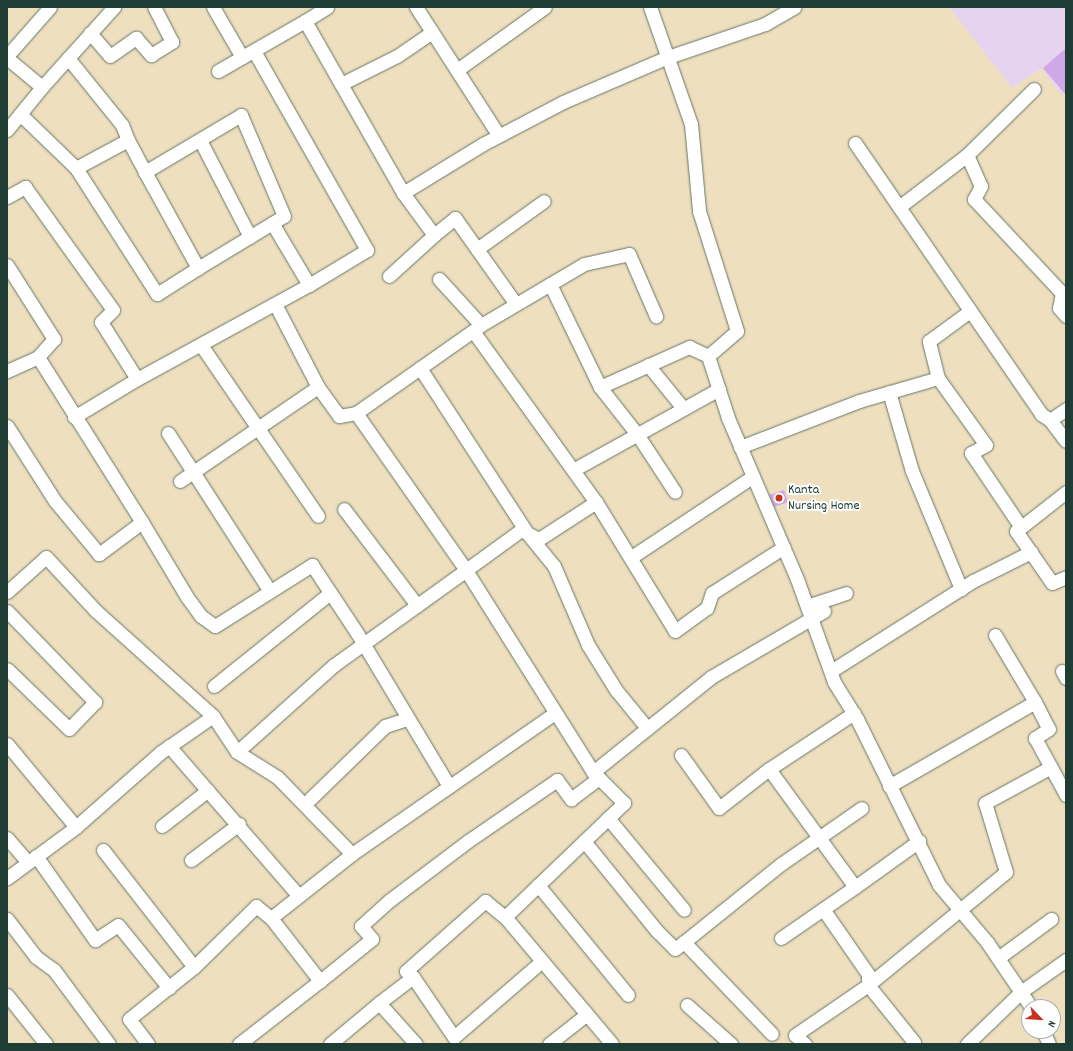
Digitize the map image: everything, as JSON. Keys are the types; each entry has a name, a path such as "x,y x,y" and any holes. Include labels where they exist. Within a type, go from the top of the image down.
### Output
{"street":[{"path":"42,86 7,57 50,7"},
{"path":"7,130 42,86 114,7"},
{"path":"90,33 110,56 136,38 151,55 172,42 154,7"},
{"path":"214,7 242,57"},
{"path":"218,71 309,15 327,7"},
{"path":"416,7 499,136"},
{"path":"457,70 545,7"},
{"path":"403,193 499,136 563,102 668,57 764,24 796,7"},
{"path":"653,8 691,124 699,211 737,331 708,356"},
{"path":"309,15 341,84 403,193 434,235"},
{"path":"341,84 397,56 432,32"},
{"path":"74,417 137,379 309,285 367,250 254,50"},
{"path":"68,58 122,125 128,140 145,172 198,268"},
{"path":"899,207 966,155 1034,89"},
{"path":"20,114 76,168 157,294 284,216 241,115 145,172"},
{"path":"76,168 128,140"},
{"path":"200,140 250,236"},
{"path":"855,143 1041,414 1050,420 1066,441"},
{"path":"966,155 980,186 974,199 1062,293 1059,308 1066,316"},
{"path":"7,197 25,187 113,310 101,322 137,379"},
{"path":"477,249 544,201"},
{"path":"389,276 455,218 516,304"},
{"path":"272,223 309,285"},
{"path":"275,304 318,387 339,416 356,413 477,328 584,264 629,254 656,316"},
{"path":"7,265 54,339 38,357 8,369"},
{"path":"439,279 477,328 572,470 596,502 675,631 707,608 712,593 784,547"},
{"path":"550,284 600,387 637,434 675,492"},
{"path":"970,311 929,341 938,378 986,444 971,453 1021,527"},
{"path":"201,345 258,431 318,516"},
{"path":"600,387 689,346 708,356 740,447 784,547 831,671 854,713 889,786 919,841 939,885 998,958 1026,999"},
{"path":"38,357 74,417 142,522 187,597 201,616 215,626 312,565 363,644 406,719 448,786"},
{"path":"648,365 683,408"},
{"path":"420,368 527,533 554,566 588,645 608,678 647,728"},
{"path":"740,447 889,392 938,378"},
{"path":"180,481 258,431 318,387"},
{"path":"572,470 621,446 637,434 719,389"},
{"path":"889,392 912,471 961,589"},
{"path":"1050,420 1066,409"},
{"path":"356,413 466,570 596,775 624,803 505,916"},
{"path":"7,426 55,501 99,554 142,522"},
{"path":"168,433 270,591"},
{"path":"636,554 752,477"},
{"path":"1066,492 1016,531 1052,583 1066,577"},
{"path":"237,752 363,644 521,530 539,539 596,502"},
{"path":"344,510 417,605"},
{"path":"831,671 961,589 1031,552"},
{"path":"7,592 46,557 96,611 213,716 237,752 277,777 352,854"},
{"path":"214,686 330,593"},
{"path":"239,1044 372,939 361,926 390,900 468,841 557,780 571,799 647,728 711,677 809,612 846,593"},
{"path":"7,611 94,702 69,729 7,669"},
{"path":"809,612 824,611"},
{"path":"995,635 1035,702 1049,729 1035,738 1066,795"},
{"path":"889,786 1035,702"},
{"path":"271,918 352,854 555,712"},
{"path":"681,754 719,808 769,769 854,713"},
{"path":"7,878 76,827 170,746 213,716"},
{"path":"310,799 385,726 406,719"},
{"path":"7,744 76,827"},
{"path":"170,746 239,824 299,896"},
{"path":"796,1041 868,985 1006,872 985,803 1051,767"},
{"path":"769,769 855,887"},
{"path":"162,826 208,790"},
{"path":"584,841 657,932 675,949 782,864 820,839 862,808"},
{"path":"608,818 684,910"},
{"path":"191,860 239,824"},
{"path":"7,838 32,859 95,940 118,925 168,988"},
{"path":"781,938 919,841"},
{"path":"103,850 194,967"},
{"path":"538,885 628,995"},
{"path":"542,961 454,1037 413,977 406,971 485,901 505,916 612,1044"},
{"path":"148,1044 129,1019 194,967 256,906 271,918 320,981"},
{"path":"823,909 868,974 868,985 914,1042"},
{"path":"7,919 36,957 54,970 109,1044"},
{"path":"998,958 1051,919"},
{"path":"684,942 772,1034"},
{"path":"967,1044 1022,991 1066,960"},
{"path":"330,1044 413,977"},
{"path":"7,995 46,1044"},
{"path":"379,1003 416,1044"},
{"path":"687,1005 731,1044"},
{"path":"549,1044 587,1014"}],"shaded area":[{"path":"949,7 1066,7 1066,92 1062,95 1041,68 1012,88"}],"building":[{"path":"1066,48 1066,95 1043,68"},
{"path":"784,490 788,502 774,507 770,495"}],"place":[{"name":"Kanta Nursing Home","path":"779,498"}]}
